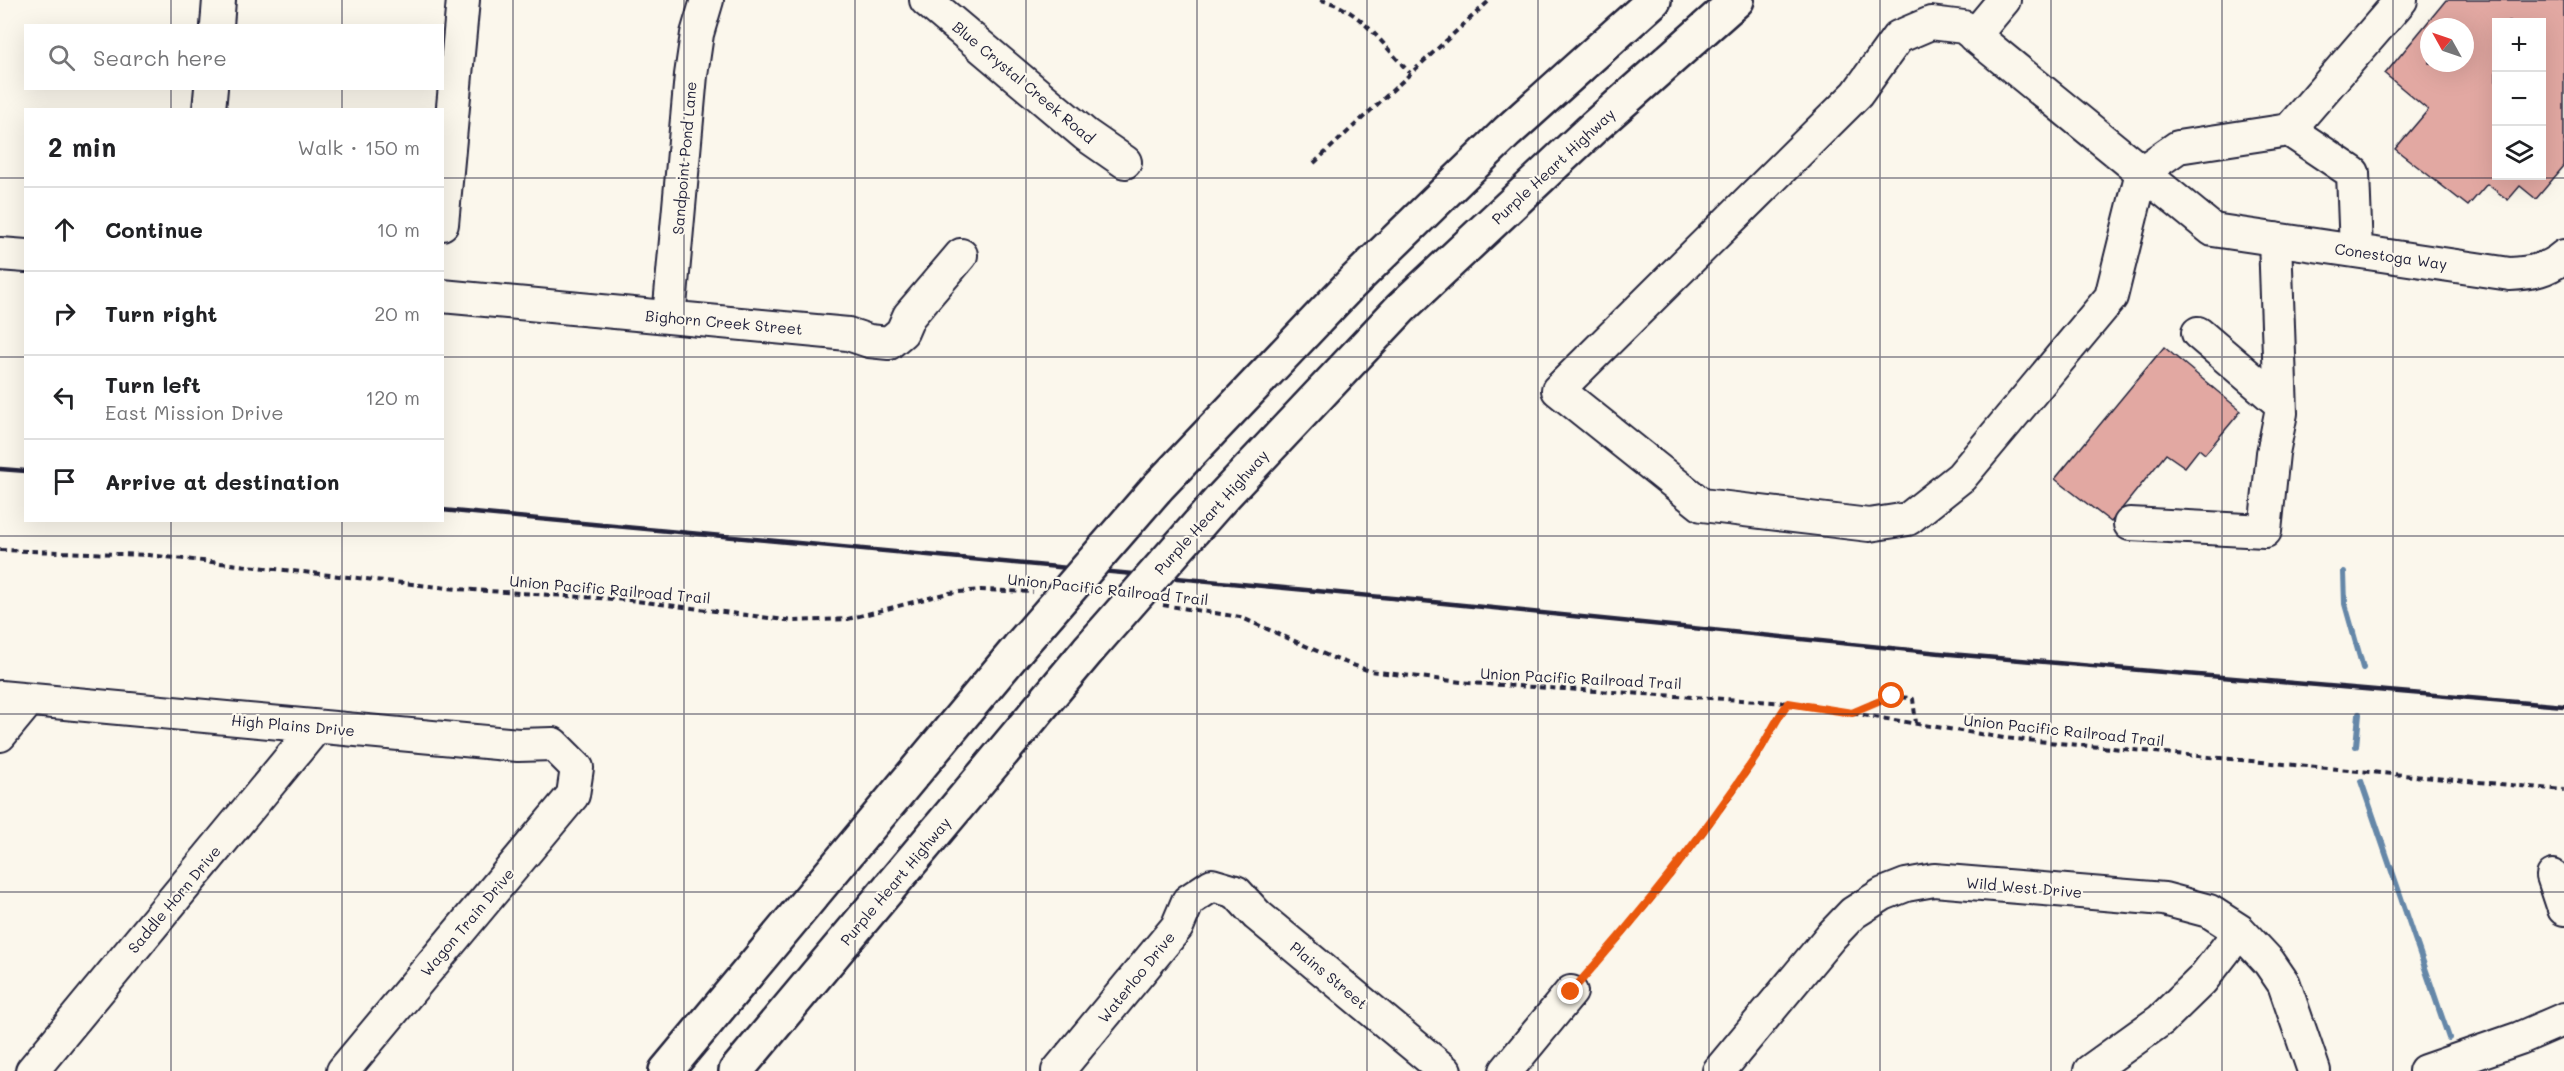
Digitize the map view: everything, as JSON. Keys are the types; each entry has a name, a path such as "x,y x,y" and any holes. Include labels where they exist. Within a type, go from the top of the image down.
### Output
{"highway":[{"path":"666,1071 1020,646 1156,489 1272,364 1358,277 1507,132 1654,0"},
{"name":"Purple Heart Highway","path":"736,1071 1089,649 1220,500 1401,309 1594,127 1737,0"}],"street":[{"path":"217,24 219,0"},
{"path":"444,204 464,0"},
{"name":"Sandpoint Pond Lane","path":"669,317 691,75 697,34 707,0"},
{"name":"Blue Crystal Creek Road","path":"926,0 1086,135 1125,162"},
{"path":"1974,36 2004,0"},
{"path":"2142,172 1964,27 1930,23 1898,37 1857,94 1558,390 1702,505 1869,525 1908,519 1961,477 2111,297 2142,172 2178,147 2289,130 2401,0"},
{"path":"209,108 211,90"},
{"path":"2289,130 2353,173 2356,251"},
{"name":"Conestoga Way","path":"2142,172 2213,230 2510,273 2530,273 2547,267 2564,256"},
{"path":"2130,524 2265,531 2280,403 2275,239"},
{"path":"0,254 24,256"},
{"name":"Bighorn Creek Street","path":"444,296 848,334 869,341 889,343 902,332 909,316 961,255"},
{"path":"2198,333 2280,403"},
{"path":"0,735 15,699"},
{"name":"High Plains Drive","path":"15,699 518,745 553,744 577,768"},
{"name":"Saddle Horn Drive","path":"32,1071 316,727"},
{"name":"Wagon Train Drive","path":"343,1071 573,795 577,768"},
{"path":"2553,876 2564,909"},
{"name":"Wild West Drive","path":"1719,1071 1831,936 1853,913 1883,894 1906,885 1934,880 2164,899 2209,911 2240,931 2269,962 2284,984 2314,1071"},
{"name":"Waterloo Drive","path":"1064,1069 1177,927 1188,901 1212,885"},
{"name":"Plains Street","path":"1212,885 1236,892 1257,915 1445,1071"},
{"path":"2090,1071 2168,1014 2202,980 2240,931"},
{"path":"1506,1071 1571,992"},
{"path":"2425,1071 2520,1038 2564,1019"}],"path":[{"path":"1320,0 1335,3 1368,27 1410,73"},
{"path":"1314,163 1490,0"},
{"name":"Union Pacific Railroad Trail","path":"0,550 148,555 457,589 629,600 793,621 848,620 948,593 981,590 1036,593"},
{"name":"Union Pacific Railroad Trail","path":"1160,605 1240,617 1333,658 1371,671 1469,683 1788,703 2004,738 2564,790"},
{"path":"1852,713 1882,699 1902,696 1912,699 1916,723"},
{"path":"1571,992 1657,891 1757,756 1771,727 1788,703"}],"building":[{"path":"2446,0 2564,0 2564,166 2536,199 2520,186 2508,200 2487,184 2468,206 2395,149 2428,110 2385,74 2420,32 2420,72 2474,72 2474,18 2431,18"},
{"path":"2164,347 2241,411 2205,454 2199,449 2185,467 2166,454 2111,522 2055,479"}],"waterway":[{"path":"2344,572 2345,604 2363,668"},
{"path":"2356,746 2359,714"},
{"path":"2361,781 2449,1038"}],"railway":[{"path":"0,469 24,471"},
{"path":"444,510 1403,599 1950,654 2564,706"}],"route":[{"path":"1571,992 1616,942 1657,891 1757,756 1771,727 1788,703 1852,713 1892,696"}]}
